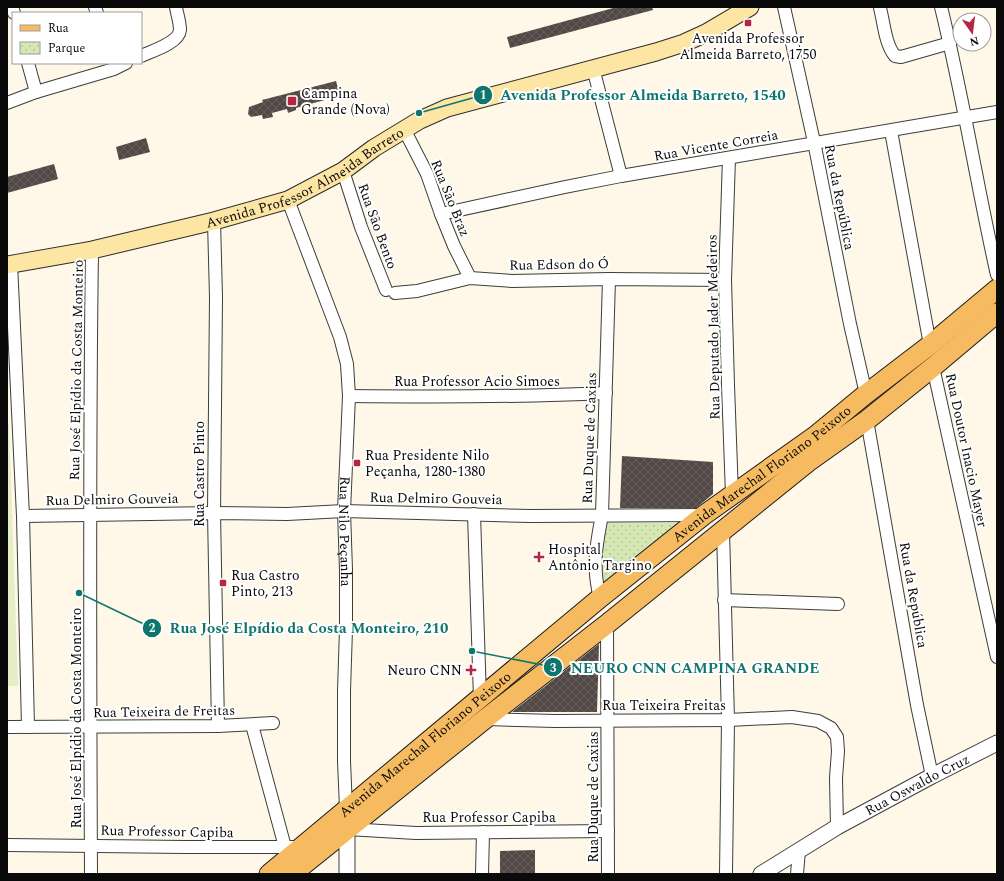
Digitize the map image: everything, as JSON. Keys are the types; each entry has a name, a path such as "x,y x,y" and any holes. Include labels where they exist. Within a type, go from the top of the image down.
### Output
{"main road":[{"name":"Avenida Professor Almeida Barreto","path":"9,264 92,250 214,221 288,200 342,171 374,148 420,120 447,108 684,43 706,33 750,7"},
{"name":"Avenida Marechal Floriano Peixoto","path":"269,874 294,847 346,808 480,699 600,598 704,515 815,436 866,394 930,345 997,289"},
{"name":"Avenida Marechal Floriano Peixoto","path":"292,874 808,462 867,420 997,313"},
{"name":"Rua Nilo Peçanha","path":"346,808 347,829"}],"street":[{"path":"142,56 171,42 176,38 180,31 176,7"},
{"name":"Rua da República","path":"784,7 814,142 850,324 866,394"},
{"path":"941,7 966,118 981,204 997,275"},
{"path":"880,8 891,52 895,56 900,57 950,43"},
{"path":"28,64 36,92"},
{"path":"7,102 113,66"},
{"path":"593,68 621,176"},
{"name":"Rua Vicente Correia","path":"441,214 621,176 997,112"},
{"name":"Rua São Braz","path":"404,130 427,174 454,246 470,278"},
{"path":"891,131 930,345"},
{"name":"Rua Deputado Jader Medeiros","path":"729,158 726,280 732,495"},
{"name":"Rua São Bento","path":"342,171 361,227 390,291"},
{"name":"Rua Nilo Peçanha","path":"288,200 340,337 347,364 350,396 344,511 346,570 344,761 346,808"},
{"name":"Rua Castro Pinto","path":"214,221 216,297 214,513 218,726"},
{"name":"Rua José Elpídio da Costa Monteiro","path":"91,874 92,727 90,514 92,250"},
{"path":"9,264 23,516 28,727"},
{"name":"Rua Edson do Ó","path":"390,291 417,291 470,278 512,281 609,279 726,280"},
{"name":"Rua Duque de Caxias","path":"600,598 596,582 595,548 602,516 609,279"},
{"name":"Rua Doutor Inacio Mayer","path":"933,367 997,657"},
{"name":"Rua Professor Acio Simoes","path":"350,396 460,398 606,393"},
{"name":"Rua da República","path":"867,420 917,705 932,776"},
{"name":"Rua Delmiro Gouveia","path":"23,516 214,513 287,514 344,511 532,516 704,515"},
{"path":"474,514 480,699"},
{"path":"723,530 728,720 726,874"},
{"path":"724,600 838,604"},
{"name":"Rua Duque de Caxias","path":"607,624 608,874"},
{"name":"Rua Teixeira Freitas","path":"485,719 607,721 728,720 792,717 818,721 831,728 836,737 838,751 836,778 837,827"},
{"name":"Rua Teixeira de Freitas","path":"7,727 218,726 273,723"},
{"path":"252,725 294,847"},
{"name":"Rua Oswaldo Cruz","path":"770,871 799,850 837,827 997,743"},
{"name":"Rua Nilo Peçanha","path":"347,829 347,874"},
{"name":"Rua Professor Capiba","path":"347,829 416,833 608,831"},
{"path":"482,874 483,832"},
{"name":"Rua Professor Capiba","path":"7,846 294,847"},
{"path":"797,874 799,850"}],"green space":[{"path":"9,423 18,686 7,686 7,424"},
{"path":"597,523 681,523 600,585"}],"building":[{"path":"617,7 652,7 653,10 510,48 507,37"},
{"name":"Campina Grande (Nova)","path":"336,81 339,96 296,108 296,110 288,113 287,109 272,113 273,117 263,119 262,115 251,117 248,114 249,107 263,102 262,100"},
{"path":"146,138 150,152 119,160 116,147"},
{"path":"54,164 58,179 7,193 7,177"},
{"path":"622,456 713,462 713,494 696,508 620,508"},
{"path":"599,644 597,712 512,712"},
{"path":"535,850 535,874 500,874 500,851"}],"place":[{"name":"Avenida Professor Almeida Barreto, 1750","path":"748,23"},
{"name":"Campina Grande (Nova)","path":"292,101"},
{"name":"Avenida Professor Almeida Barreto, 1540","path":"419,113"},
{"name":"Rua Presidente Nilo Peçanha, 1280-1380","path":"357,463"},
{"name":"Hospital Antônio Targino","path":"539,557"},
{"name":"Rua Castro Pinto, 213","path":"223,583"},
{"name":"Rua José Elpídio da Costa Monteiro, 210","path":"79,593"},
{"name":"NEURO CNN CAMPINA GRANDE","path":"472,651"},
{"name":"Neuro CNN","path":"471,670"}]}
